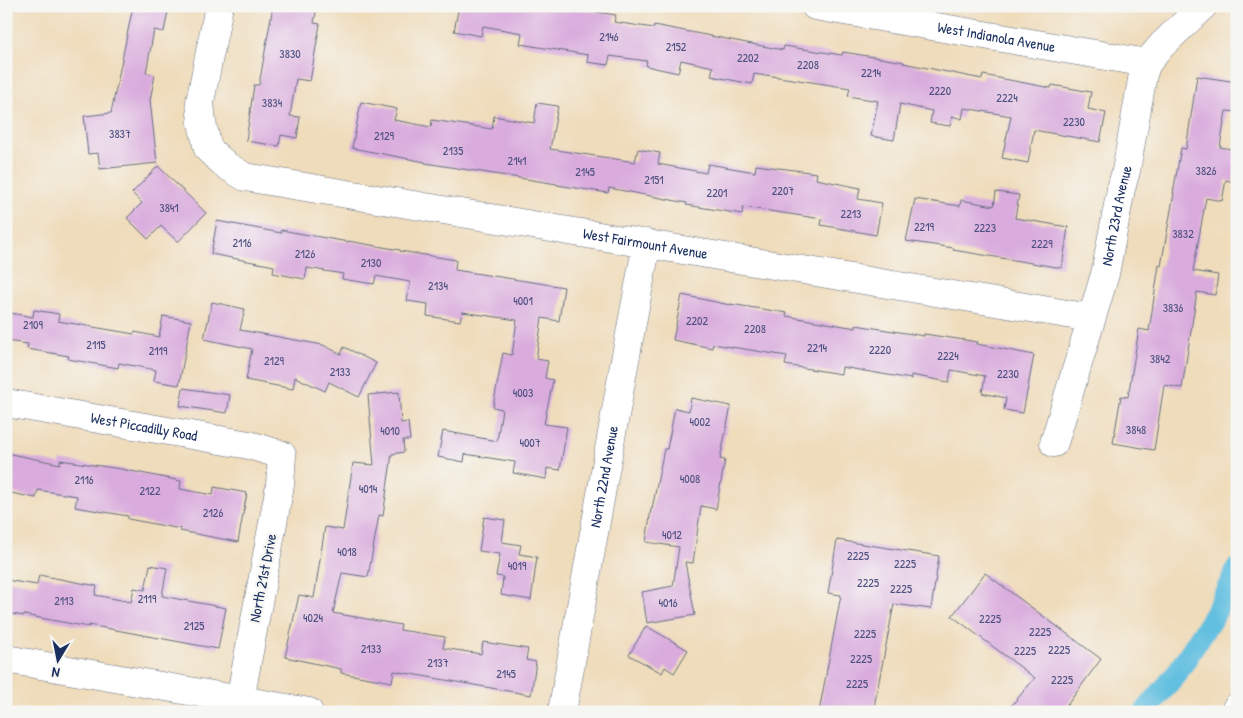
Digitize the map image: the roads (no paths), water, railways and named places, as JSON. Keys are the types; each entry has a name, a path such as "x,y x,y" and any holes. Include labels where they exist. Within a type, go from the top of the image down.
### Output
{"street":[{"name":"West Fairmount Avenue","path":"220,6 200,102 202,123 208,149 227,166 245,177 1091,318"},
{"name":"West Indianola Avenue","path":"815,6 1147,63"},
{"name":"North 23rd Avenue","path":"1054,443 1105,274 1143,74 1147,63 1162,44 1203,6"},
{"name":"North 22nd Avenue","path":"562,712 647,243"},
{"name":"West Piccadilly Road","path":"6,404 249,445 282,455"},
{"name":"North 21st Drive","path":"240,700 280,486 282,455"},
{"path":"6,659 309,712"},
{"path":"1234,712 1237,707"}],"waterway":[{"path":"1145,712 1177,673 1214,615 1237,569"}]}
